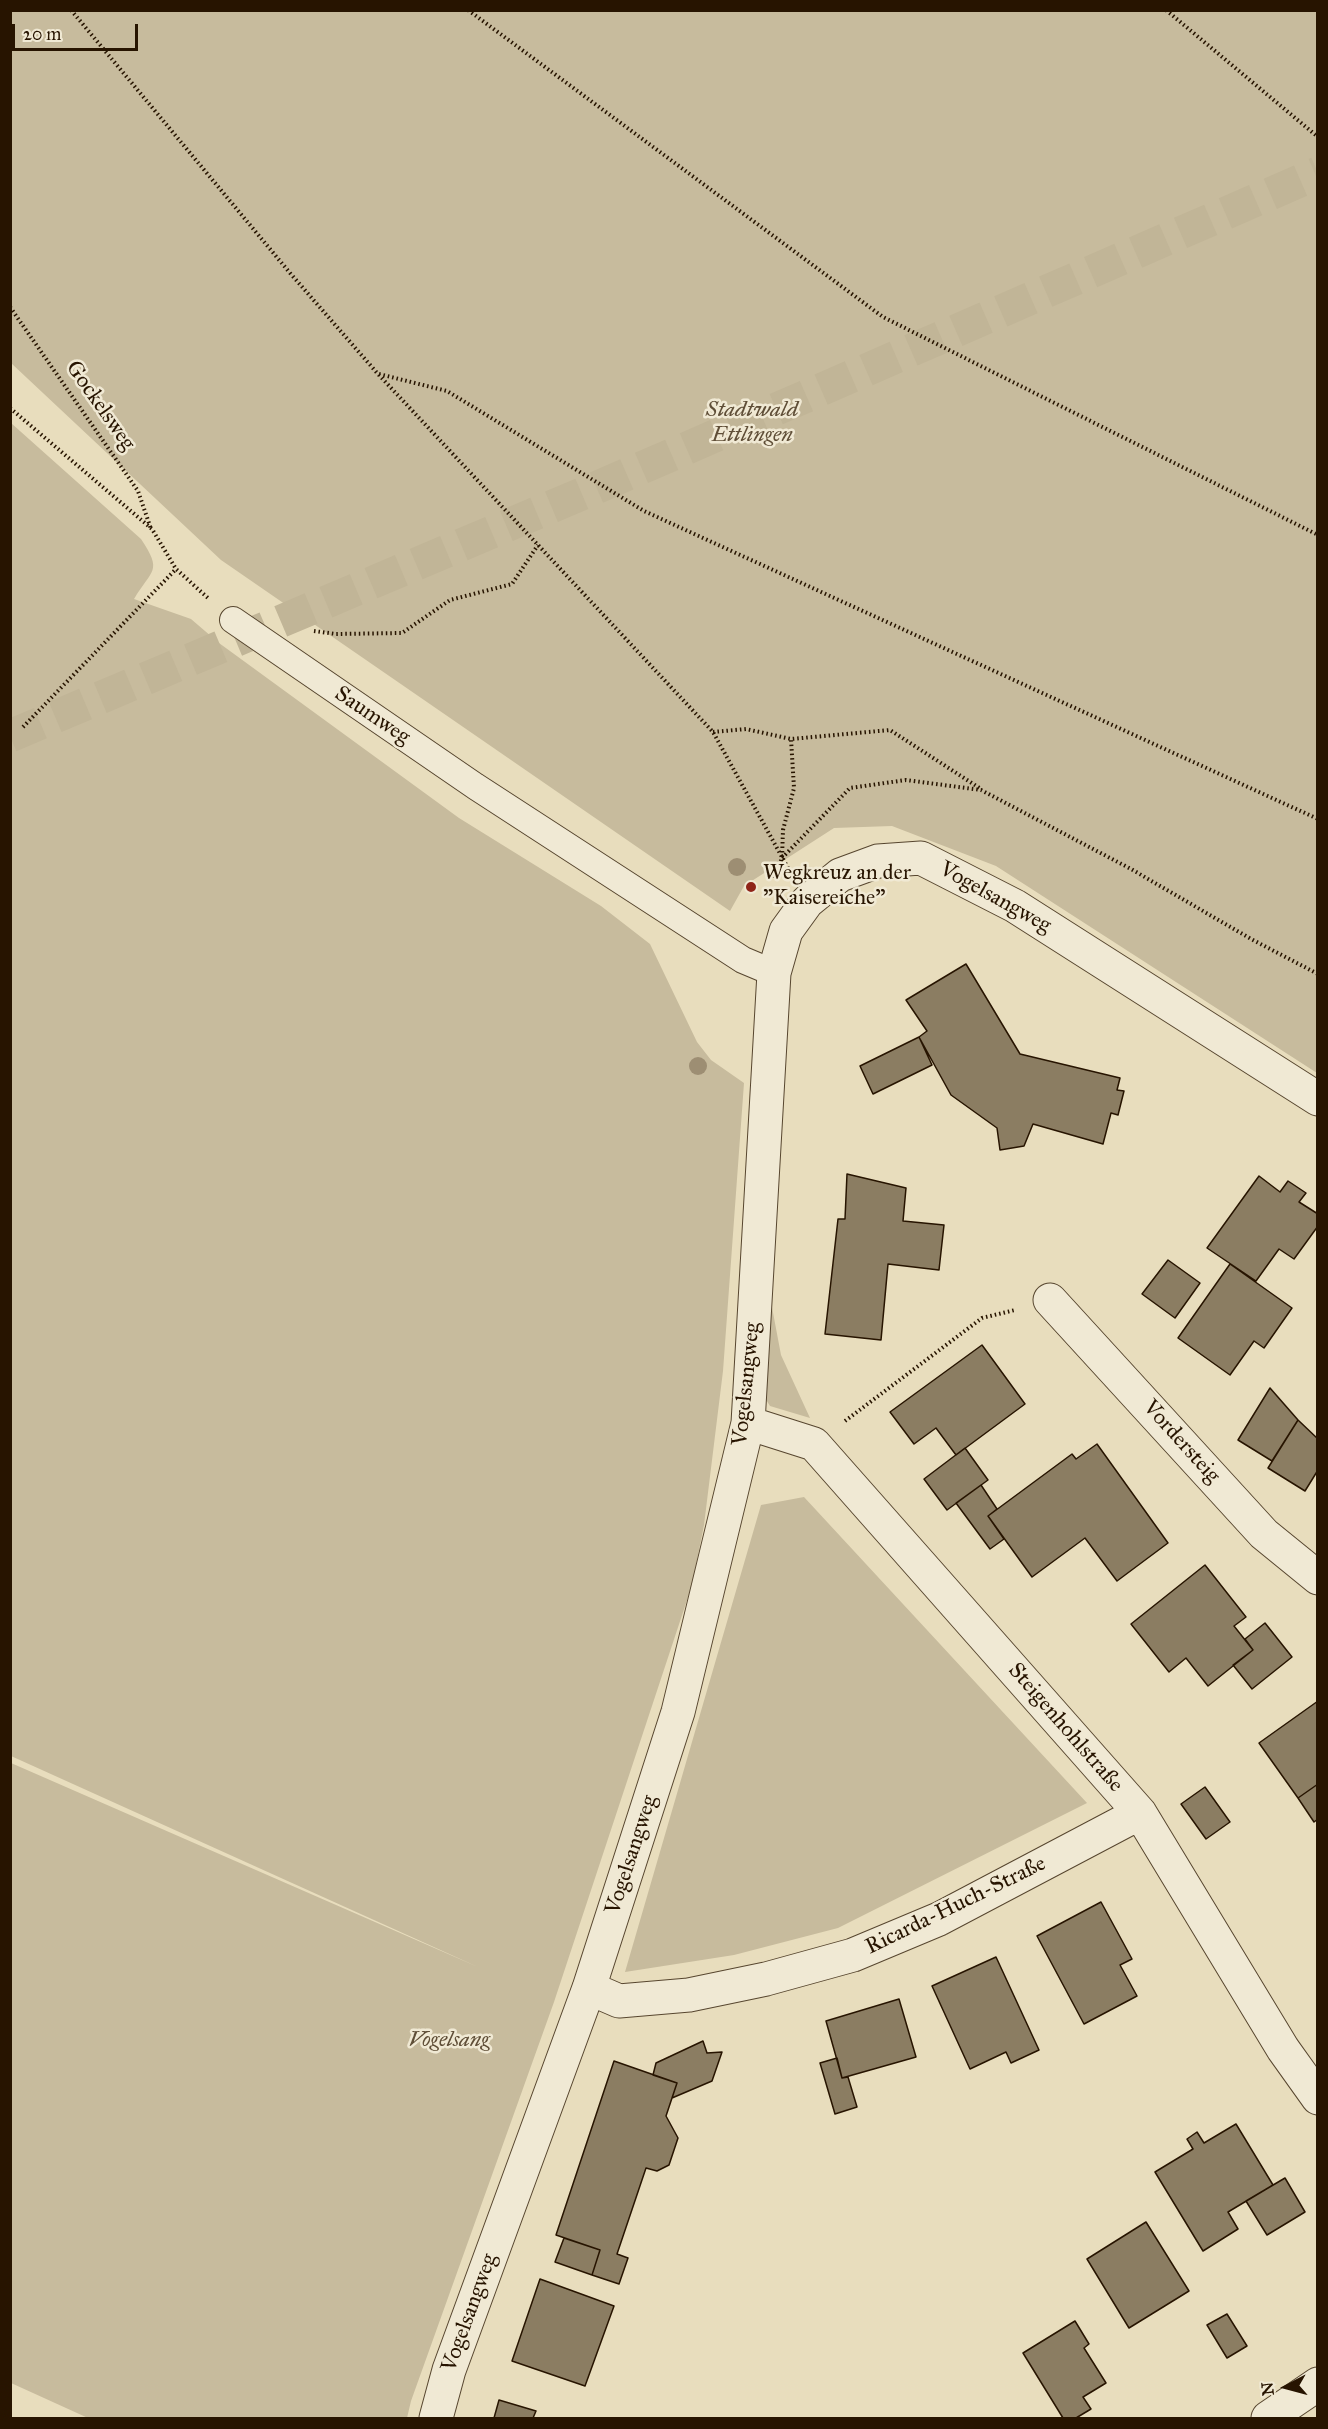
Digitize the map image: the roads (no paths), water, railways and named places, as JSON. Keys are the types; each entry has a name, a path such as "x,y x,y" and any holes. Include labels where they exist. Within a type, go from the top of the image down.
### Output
{"street":[{"name":"Vogelsangweg","path":"436,2418 449,2370 589,1988 678,1712 748,1423 774,973 786,931 807,902 840,875 878,861 921,858 1015,906 1317,1099"},
{"name":"Vordersteig","path":"1050,1300 1264,1534 1317,1578"},
{"name":"Steigenhohlstraße","path":"748,1423 814,1444 1140,1814 1282,2049 1317,2098"},
{"name":"Ricarda-Huch-Straße","path":"589,1988 619,2001 689,1995 766,1979 853,1955 939,1919 1140,1814"},
{"path":"1268,2418 1317,2384"}],"lane":[{"name":"Saumweg","path":"233,621 475,786 733,953 774,973"}],"tunnel":[{"path":"10,736 584,493 1318,173"}],"place":[{"name":"Wegkreuz an der \"Kaisereiche\"","path":"751,887"}],"park label":[{"name":"Stadtwald Ettlingen","path":"752,424"},
{"name":"Vogelsang","path":"449,2041"}]}
